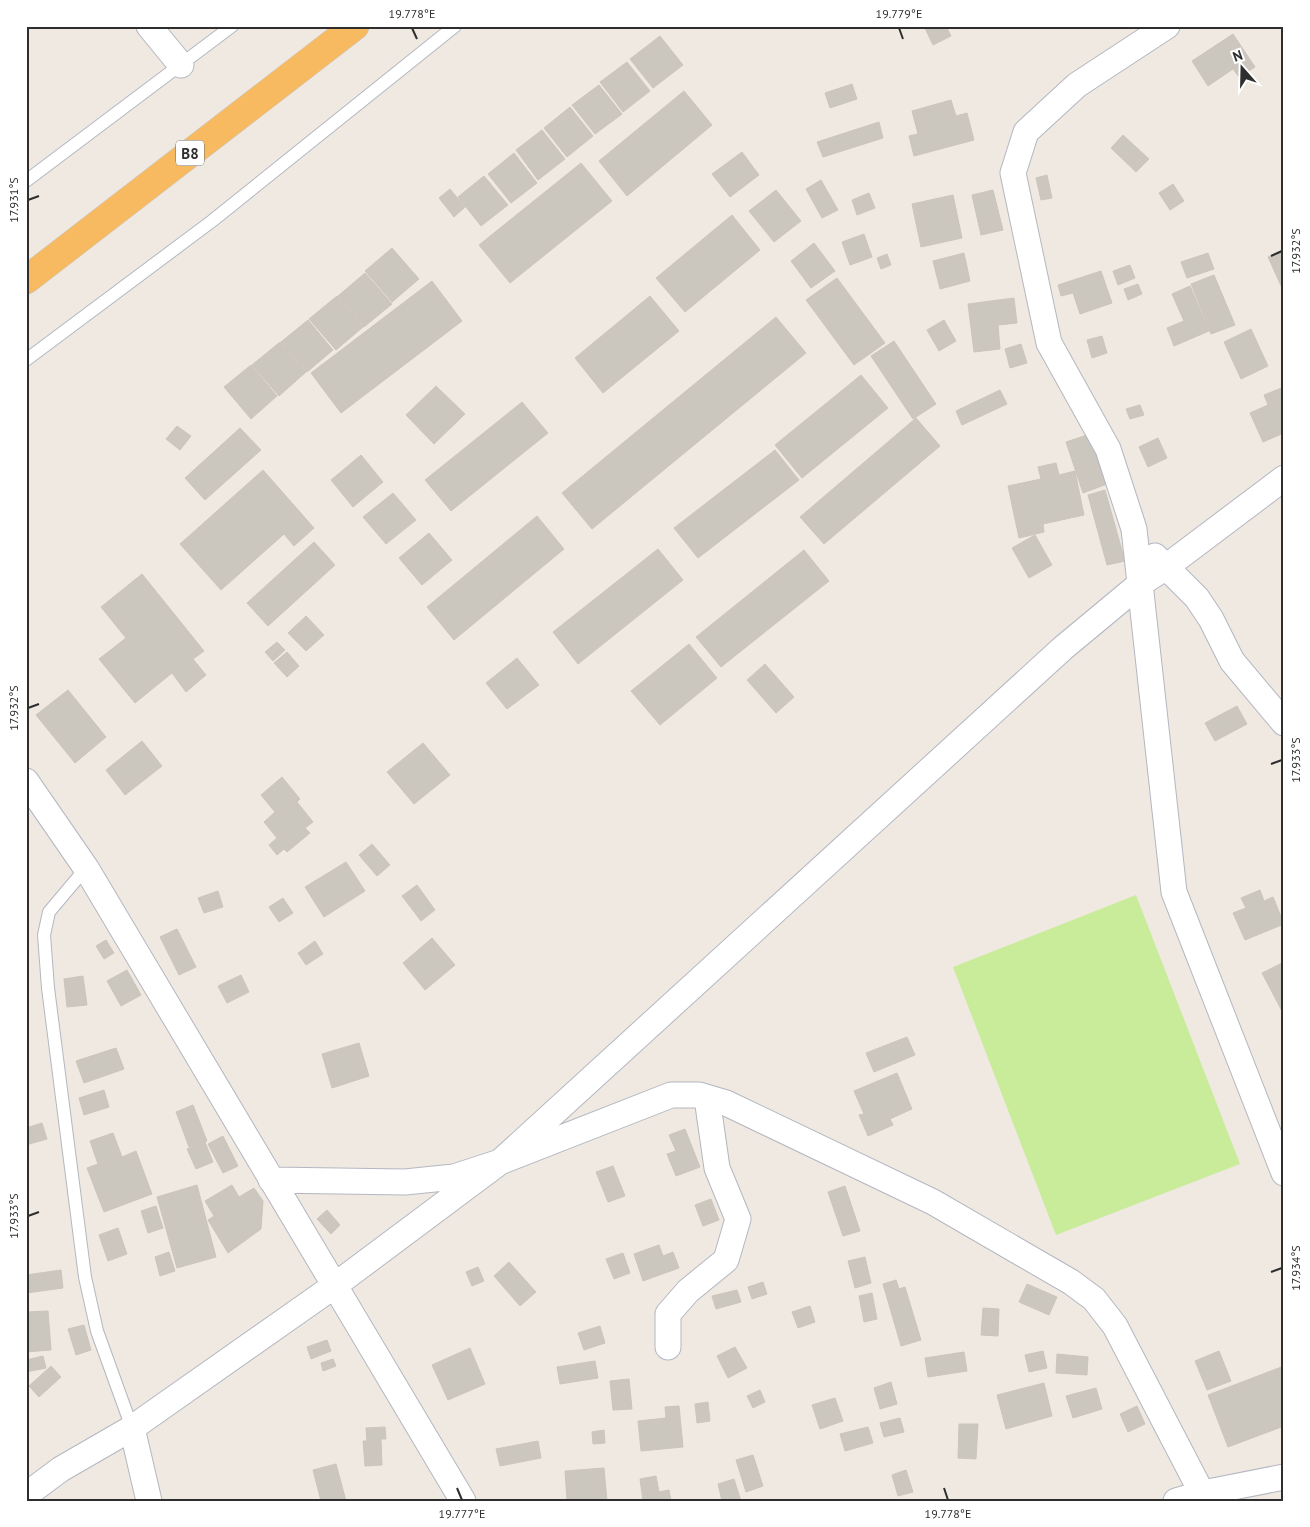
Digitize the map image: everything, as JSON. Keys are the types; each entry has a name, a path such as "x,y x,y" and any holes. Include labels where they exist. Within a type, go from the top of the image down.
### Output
{"highway":[{"name":"B8","path":"26,280 355,26"}],"street":[{"path":"149,26 181,65"},
{"path":"1167,26 1076,85 1026,132 1013,173 1049,343 1108,449 1134,529 1174,892 1284,1173"},
{"path":"26,1495 61,1469 132,1428 334,1286 500,1162 1063,648 1140,584 1166,567 1284,478"},
{"path":"1134,529 1152,553 1196,598 1212,619 1232,661 1284,723"},
{"path":"26,780 86,868 463,1501"},
{"path":"272,1180 406,1182 454,1177 500,1162 671,1095 699,1096 726,1103 933,1202 1071,1282 1094,1299 1115,1326 1205,1497"},
{"path":"668,1347 668,1314 688,1291 726,1260 738,1219 718,1168 707,1098"},
{"path":"132,1428 149,1501"},
{"path":"1176,1501 1205,1497 1284,1477"}],"lane":[{"path":"26,181 232,26"},
{"path":"26,360 212,221 455,26"},
{"path":"86,868 48,912 44,935 46,962 86,1277 97,1330 132,1428"}],"green space":[{"path":"1136,895 1240,1164 1056,1235 953,967"}],"building":[{"path":"924,26 946,26 951,36 933,45"},
{"path":"1233,34 1255,67 1239,77 1233,69 1208,86 1192,61"},
{"path":"660,36 683,65 653,88 630,59"},
{"path":"627,62 650,91 623,112 600,82"},
{"path":"852,84 857,99 830,108 825,93"},
{"path":"599,85 622,114 595,134 572,105"},
{"path":"684,91 712,125 627,196 599,161"},
{"path":"951,100 956,116 967,113 974,140 914,156 909,136 918,134 912,111"},
{"path":"570,107 593,136 567,157 544,128"},
{"path":"879,122 883,138 823,157 817,142"},
{"path":"542,130 565,159 538,180 516,150"},
{"path":"1123,135 1149,159 1136,172 1111,148"},
{"path":"742,152 759,175 730,197 712,174"},
{"path":"514,153 537,183 511,203 488,174"},
{"path":"581,163 612,201 510,283 479,245"},
{"path":"1047,175 1052,198 1041,200 1036,178"},
{"path":"484,176 508,205 481,226 458,197"},
{"path":"821,180 838,210 822,218 806,189"},
{"path":"1173,184 1184,201 1170,210 1159,193"},
{"path":"450,189 465,207 454,217 439,198"},
{"path":"776,190 801,221 774,242 749,211"},
{"path":"993,190 1003,230 981,235 972,195"},
{"path":"869,193 875,208 857,215 852,200"},
{"path":"953,195 962,238 921,247 912,204"},
{"path":"732,215 760,250 685,312 656,278"},
{"path":"864,234 872,257 850,265 842,242"},
{"path":"814,243 835,271 811,288 791,261"},
{"path":"392,248 419,279 392,302 365,271"},
{"path":"1284,250 1284,289 1283,290 1268,257"},
{"path":"964,253 970,281 940,289 933,261"},
{"path":"1208,253 1214,269 1187,278 1181,262"},
{"path":"887,254 891,265 881,269 877,258"},
{"path":"1130,265 1135,278 1118,285 1113,271"},
{"path":"1101,271 1112,303 1080,314 1073,293 1061,296 1058,285"},
{"path":"365,273 392,304 364,327 338,296"},
{"path":"1214,275 1235,325 1211,334 1191,284"},
{"path":"837,278 885,343 854,365 806,300"},
{"path":"432,281 462,321 341,413 311,373"},
{"path":"1138,284 1142,294 1128,300 1124,289"},
{"path":"1190,286 1209,331 1174,346 1167,328 1184,321 1172,294"},
{"path":"337,296 363,327 336,350 309,319"},
{"path":"650,296 679,331 603,393 575,358"},
{"path":"1014,298 1017,323 998,325 1000,349 974,352 968,304"},
{"path":"776,317 806,353 592,529 562,493"},
{"path":"308,320 333,350 307,372 281,342"},
{"path":"944,320 956,341 939,351 927,330"},
{"path":"1251,329 1268,366 1241,379 1224,342"},
{"path":"1102,336 1107,353 1092,358 1087,340"},
{"path":"894,341 936,404 913,419 871,356"},
{"path":"280,342 306,372 279,396 252,365"},
{"path":"1021,344 1027,363 1010,368 1005,349"},
{"path":"251,365 277,396 251,419 224,387"},
{"path":"861,375 888,408 802,478 775,445"},
{"path":"436,386 465,414 434,444 406,415"},
{"path":"1284,387 1284,433 1263,442 1250,413 1268,405 1264,395"},
{"path":"1000,390 1007,404 962,425 956,411"},
{"path":"522,402 548,433 451,511 425,480"},
{"path":"1140,405 1144,415 1130,419 1126,409"},
{"path":"916,418 940,446 824,544 800,517"},
{"path":"177,426 191,436 180,450 166,439"},
{"path":"240,428 261,450 205,500 185,478"},
{"path":"1090,434 1107,484 1083,493 1066,442"},
{"path":"1158,438 1167,458 1148,467 1139,447"},
{"path":"775,450 799,480 698,558 674,528"},
{"path":"361,455 383,482 353,507 331,480"},
{"path":"1056,463 1059,475 1075,471 1084,515 1043,524 1044,532 1019,538 1008,486 1041,479 1038,467"},
{"path":"263,470 314,528 294,546 284,534 221,590 180,544"},
{"path":"1105,490 1125,561 1107,565 1088,495"},
{"path":"393,493 416,520 386,544 363,517"},
{"path":"537,516 564,549 454,640 427,607"},
{"path":"429,533 452,560 422,585 399,558"},
{"path":"1035,535 1052,565 1029,578 1012,548"},
{"path":"314,542 335,565 268,626 247,603"},
{"path":"658,549 683,580 578,664 553,632"},
{"path":"804,550 829,581 721,667 696,637"},
{"path":"142,574 204,651 193,659 206,675 186,692 172,673 135,703 99,659 126,638 101,607"},
{"path":"306,616 324,635 306,651 288,633"},
{"path":"277,642 285,650 273,661 265,652"},
{"path":"689,644 717,678 660,725 631,691"},
{"path":"287,652 299,666 287,677 274,663"},
{"path":"517,658 539,685 507,709 486,683"},
{"path":"765,664 794,697 776,713 747,680"},
{"path":"68,690 106,737 75,763 36,715"},
{"path":"1237,706 1247,724 1215,741 1205,723"},
{"path":"142,741 162,766 125,795 106,770"},
{"path":"423,743 450,775 414,804 387,772"},
{"path":"282,777 300,799 297,802 313,822 305,828 310,833 287,852 284,849 277,855 269,845 277,838 264,822 275,812 261,795"},
{"path":"372,844 390,865 377,876 359,855"},
{"path":"346,862 365,891 324,917 305,887"},
{"path":"417,885 435,910 421,921 402,896"},
{"path":"1260,890 1264,901 1273,897 1284,924 1245,940 1233,913 1246,908 1241,898"},
{"path":"218,891 223,907 204,913 198,898"},
{"path":"283,898 293,913 279,922 269,907"},
{"path":"177,929 196,967 179,975 160,937"},
{"path":"432,938 455,965 425,990 403,963"},
{"path":"106,940 114,953 104,959 96,946"},
{"path":"315,941 323,954 306,965 298,953"},
{"path":"1284,962 1284,1013 1283,1013 1262,973"},
{"path":"127,970 141,995 121,1006 107,981"},
{"path":"241,975 249,992 227,1003 218,986"},
{"path":"83,976 87,1005 67,1007 64,979"},
{"path":"907,1037 915,1055 874,1072 866,1053"},
{"path":"359,1043 369,1076 332,1088 322,1054"},
{"path":"116,1048 124,1069 84,1083 76,1061"},
{"path":"897,1073 912,1109 890,1119 893,1125 868,1136 859,1115 864,1114 854,1091"},
{"path":"104,1090 109,1107 84,1115 79,1098"},
{"path":"193,1105 207,1141 189,1147 176,1112"},
{"path":"42,1123 47,1139 26,1145 26,1128"},
{"path":"685,1129 700,1167 676,1176 667,1154 676,1151 669,1135"},
{"path":"113,1133 122,1157 136,1151 152,1194 104,1212 87,1168 98,1164 90,1141"},
{"path":"223,1136 238,1166 223,1173 208,1144"},
{"path":"205,1142 213,1162 196,1169 187,1149"},
{"path":"613,1166 625,1196 608,1202 596,1172"},
{"path":"197,1185 216,1257 177,1268 157,1197"},
{"path":"232,1185 239,1197 254,1188 263,1201 261,1229 228,1253 208,1220 214,1216 205,1201"},
{"path":"845,1186 860,1231 843,1236 828,1192"},
{"path":"711,1199 719,1220 703,1226 695,1205"},
{"path":"156,1206 163,1228 148,1233 141,1211"},
{"path":"327,1210 340,1225 331,1234 317,1219"},
{"path":"118,1228 127,1254 108,1261 99,1235"},
{"path":"659,1245 663,1256 673,1252 679,1268 643,1281 634,1254"},
{"path":"169,1252 175,1271 160,1276 155,1257"},
{"path":"623,1253 630,1273 614,1279 606,1259"},
{"path":"865,1257 871,1283 855,1288 848,1261"},
{"path":"509,1262 536,1292 520,1306 494,1276"},
{"path":"478,1267 484,1281 472,1286 466,1272"},
{"path":"61,1270 63,1288 26,1293 26,1275"},
{"path":"896,1280 899,1289 905,1287 921,1340 901,1346 883,1284"},
{"path":"763,1282 767,1294 752,1299 748,1287"},
{"path":"1027,1284 1057,1297 1049,1315 1019,1302"},
{"path":"737,1290 741,1302 716,1309 712,1296"},
{"path":"872,1293 877,1319 864,1322 859,1296"},
{"path":"810,1306 815,1322 798,1328 792,1312"},
{"path":"983,1308 999,1309 998,1336 981,1335"},
{"path":"48,1311 51,1350 26,1352 26,1312"},
{"path":"84,1325 91,1350 76,1355 68,1329"},
{"path":"600,1326 605,1343 584,1350 578,1333"},
{"path":"327,1340 331,1351 311,1359 307,1347"},
{"path":"735,1347 747,1368 728,1378 717,1356"},
{"path":"470,1348 485,1384 448,1400 432,1365"},
{"path":"1043,1351 1047,1368 1029,1372 1025,1355"},
{"path":"1219,1351 1231,1381 1207,1390 1195,1361"},
{"path":"964,1352 967,1371 928,1377 925,1358"},
{"path":"1057,1354 1088,1357 1087,1375 1056,1373"},
{"path":"43,1356 46,1368 26,1372 26,1360"},
{"path":"333,1359 336,1366 323,1371 321,1363"},
{"path":"595,1361 598,1378 560,1384 557,1367"},
{"path":"51,1366 61,1377 39,1397 29,1386"},
{"path":"1284,1366 1284,1426 1228,1447 1208,1395"},
{"path":"629,1379 632,1409 613,1410 610,1381"},
{"path":"891,1382 897,1404 880,1409 874,1388"},
{"path":"1044,1383 1052,1416 1006,1429 997,1395"},
{"path":"1096,1388 1102,1409 1073,1418 1066,1396"},
{"path":"760,1390 765,1402 753,1408 747,1396"},
{"path":"835,1398 843,1421 820,1429 812,1405"},
{"path":"708,1402 710,1421 697,1423 695,1404"},
{"path":"679,1406 683,1447 641,1451 638,1421 666,1418 665,1407"},
{"path":"1137,1406 1145,1424 1128,1432 1120,1414"},
{"path":"900,1418 904,1432 884,1437 880,1423"},
{"path":"959,1424 978,1424 976,1459 958,1458"},
{"path":"385,1427 386,1439 381,1439 382,1465 365,1466 363,1441 367,1441 366,1428"},
{"path":"868,1427 873,1443 845,1451 840,1434"},
{"path":"604,1430 605,1443 593,1444 592,1432"},
{"path":"538,1441 541,1458 500,1466 496,1449"},
{"path":"753,1455 763,1486 746,1492 736,1460"},
{"path":"336,1464 346,1501 321,1501 313,1470"},
{"path":"604,1468 607,1501 567,1501 565,1471"},
{"path":"906,1470 913,1492 898,1496 892,1475"},
{"path":"656,1476 659,1492 669,1490 671,1501 643,1501 640,1479"},
{"path":"734,1479 741,1501 722,1501 718,1484"}]}
